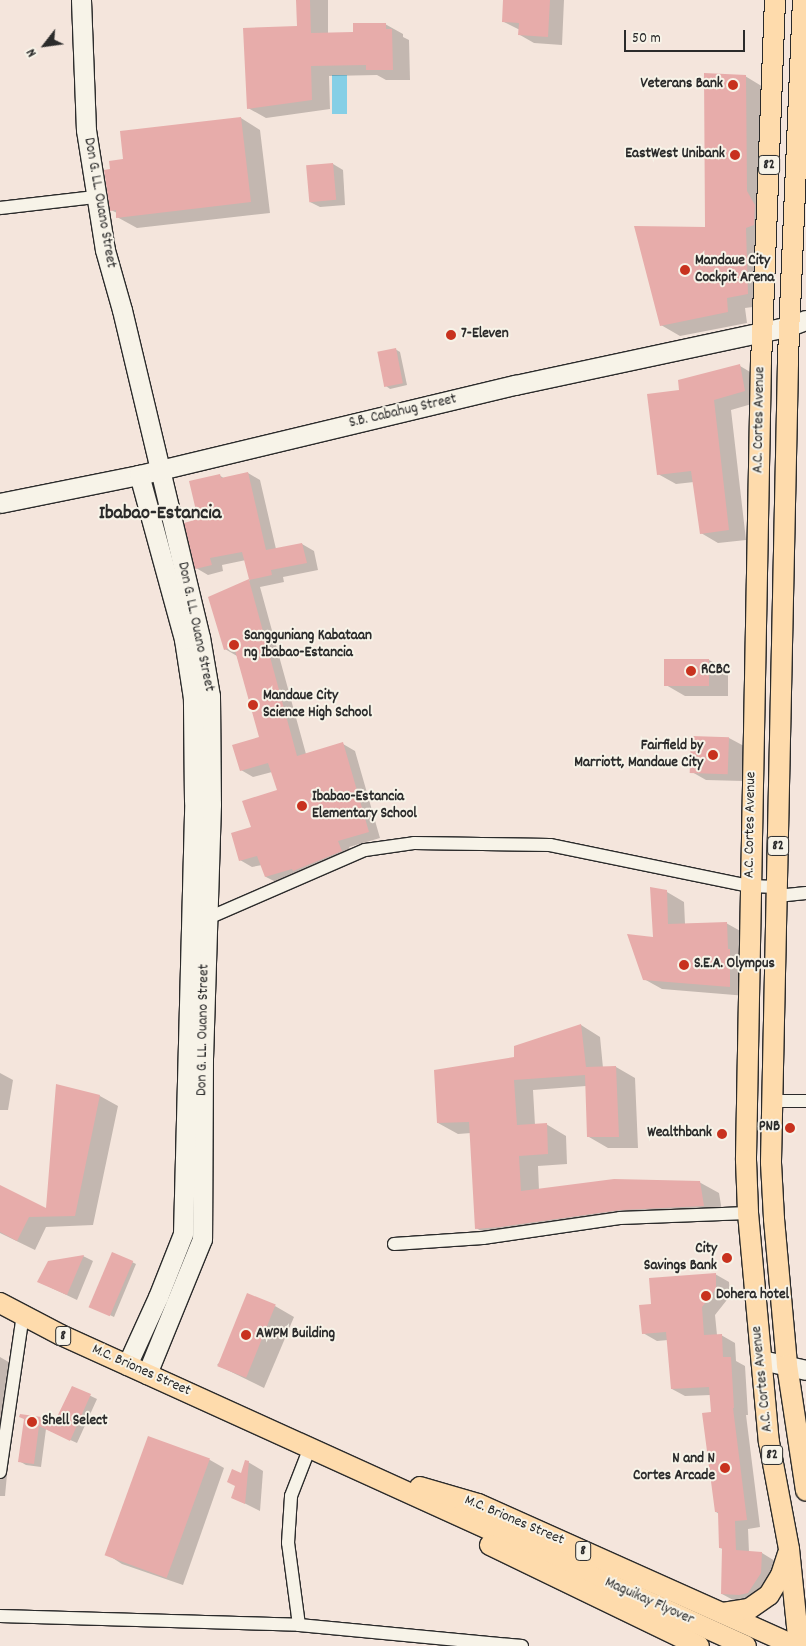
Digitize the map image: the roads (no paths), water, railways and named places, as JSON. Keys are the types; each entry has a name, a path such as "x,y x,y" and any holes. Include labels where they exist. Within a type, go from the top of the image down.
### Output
{"main road":[{"name":"A.C. Cortes Avenue","path":"775,0 756,575 746,1152 748,1214 769,1442 789,1549 800,1646"},
{"name":"A.C. Cortes Avenue","path":"803,0 798,323 784,576 772,1163 774,1219 797,1368 806,1491"},
{"path":"772,71 801,72"},
{"path":"756,575 784,576"},
{"name":"M.C. Briones Street","path":"0,1303 61,1335 365,1472 470,1522"},
{"name":"M.C. Briones Street","path":"365,1472 478,1504 796,1646"},
{"name":"M.C. Briones Street","path":"365,1472 461,1532 699,1646"},
{"name":"Maguikay Flyover","path":"470,1522 746,1646"},
{"path":"724,1613 749,1609 769,1595 781,1576 789,1549"}],"street":[{"name":"Don G. LL. Ouano Street","path":"80,0 86,130 95,197 105,250 122,310 160,470 192,638 193,698 206,919 183,1234 158,1297 127,1365"},
{"path":"0,208 95,197"},
{"name":"S.B. Cabahug Street","path":"0,503 139,475 514,386 798,323"},
{"name":"Don G. LL. Ouano Street","path":"139,475 192,638"},
{"name":"Don G. LL. Ouano Street","path":"147,1374 202,1239 196,1058 201,843"},
{"path":"206,919 365,850 414,843 550,845 777,892 806,893"},
{"path":"773,1101 806,1101"},
{"path":"394,1244 483,1238 620,1218 748,1214"},
{"path":"0,1472 24,1314"},
{"path":"762,1360 797,1368"},
{"path":"298,1625 288,1543 291,1496 310,1447"},
{"path":"0,1616 298,1625 522,1646"}],"water":[{"path":"332,75 347,75 347,114 332,114"}],"place":[{"name":"Veterans Bank","path":"733,85"},
{"name":"EastWest Unibank","path":"735,155"},
{"name":"Mandaue City Cockpit Arena","path":"685,270"},
{"name":"7-Eleven","path":"451,335"},
{"name":"Sangguniang Kabataan ng Ibabao-Estancia","path":"234,645"},
{"name":"RCBC","path":"691,671"},
{"name":"Mandaue City Science High School","path":"253,705"},
{"name":"Fairfield by Marriott, Mandaue City","path":"713,755"},
{"name":"Ibabao-Estancia Elementary School","path":"302,806"},
{"name":"S.E.A. Olympus","path":"684,965"},
{"name":"PNB","path":"790,1128"},
{"name":"Wealthbank","path":"722,1134"},
{"name":"City Savings Bank","path":"727,1258"},
{"name":"Dohera hotel","path":"706,1296"},
{"name":"AWPM Building","path":"246,1335"},
{"name":"Shell Select","path":"32,1422"},
{"name":"N and N Cortes Arcade","path":"725,1468"}],"district":[{"name":"Ibabao-Estancia","path":"160,514"}]}
